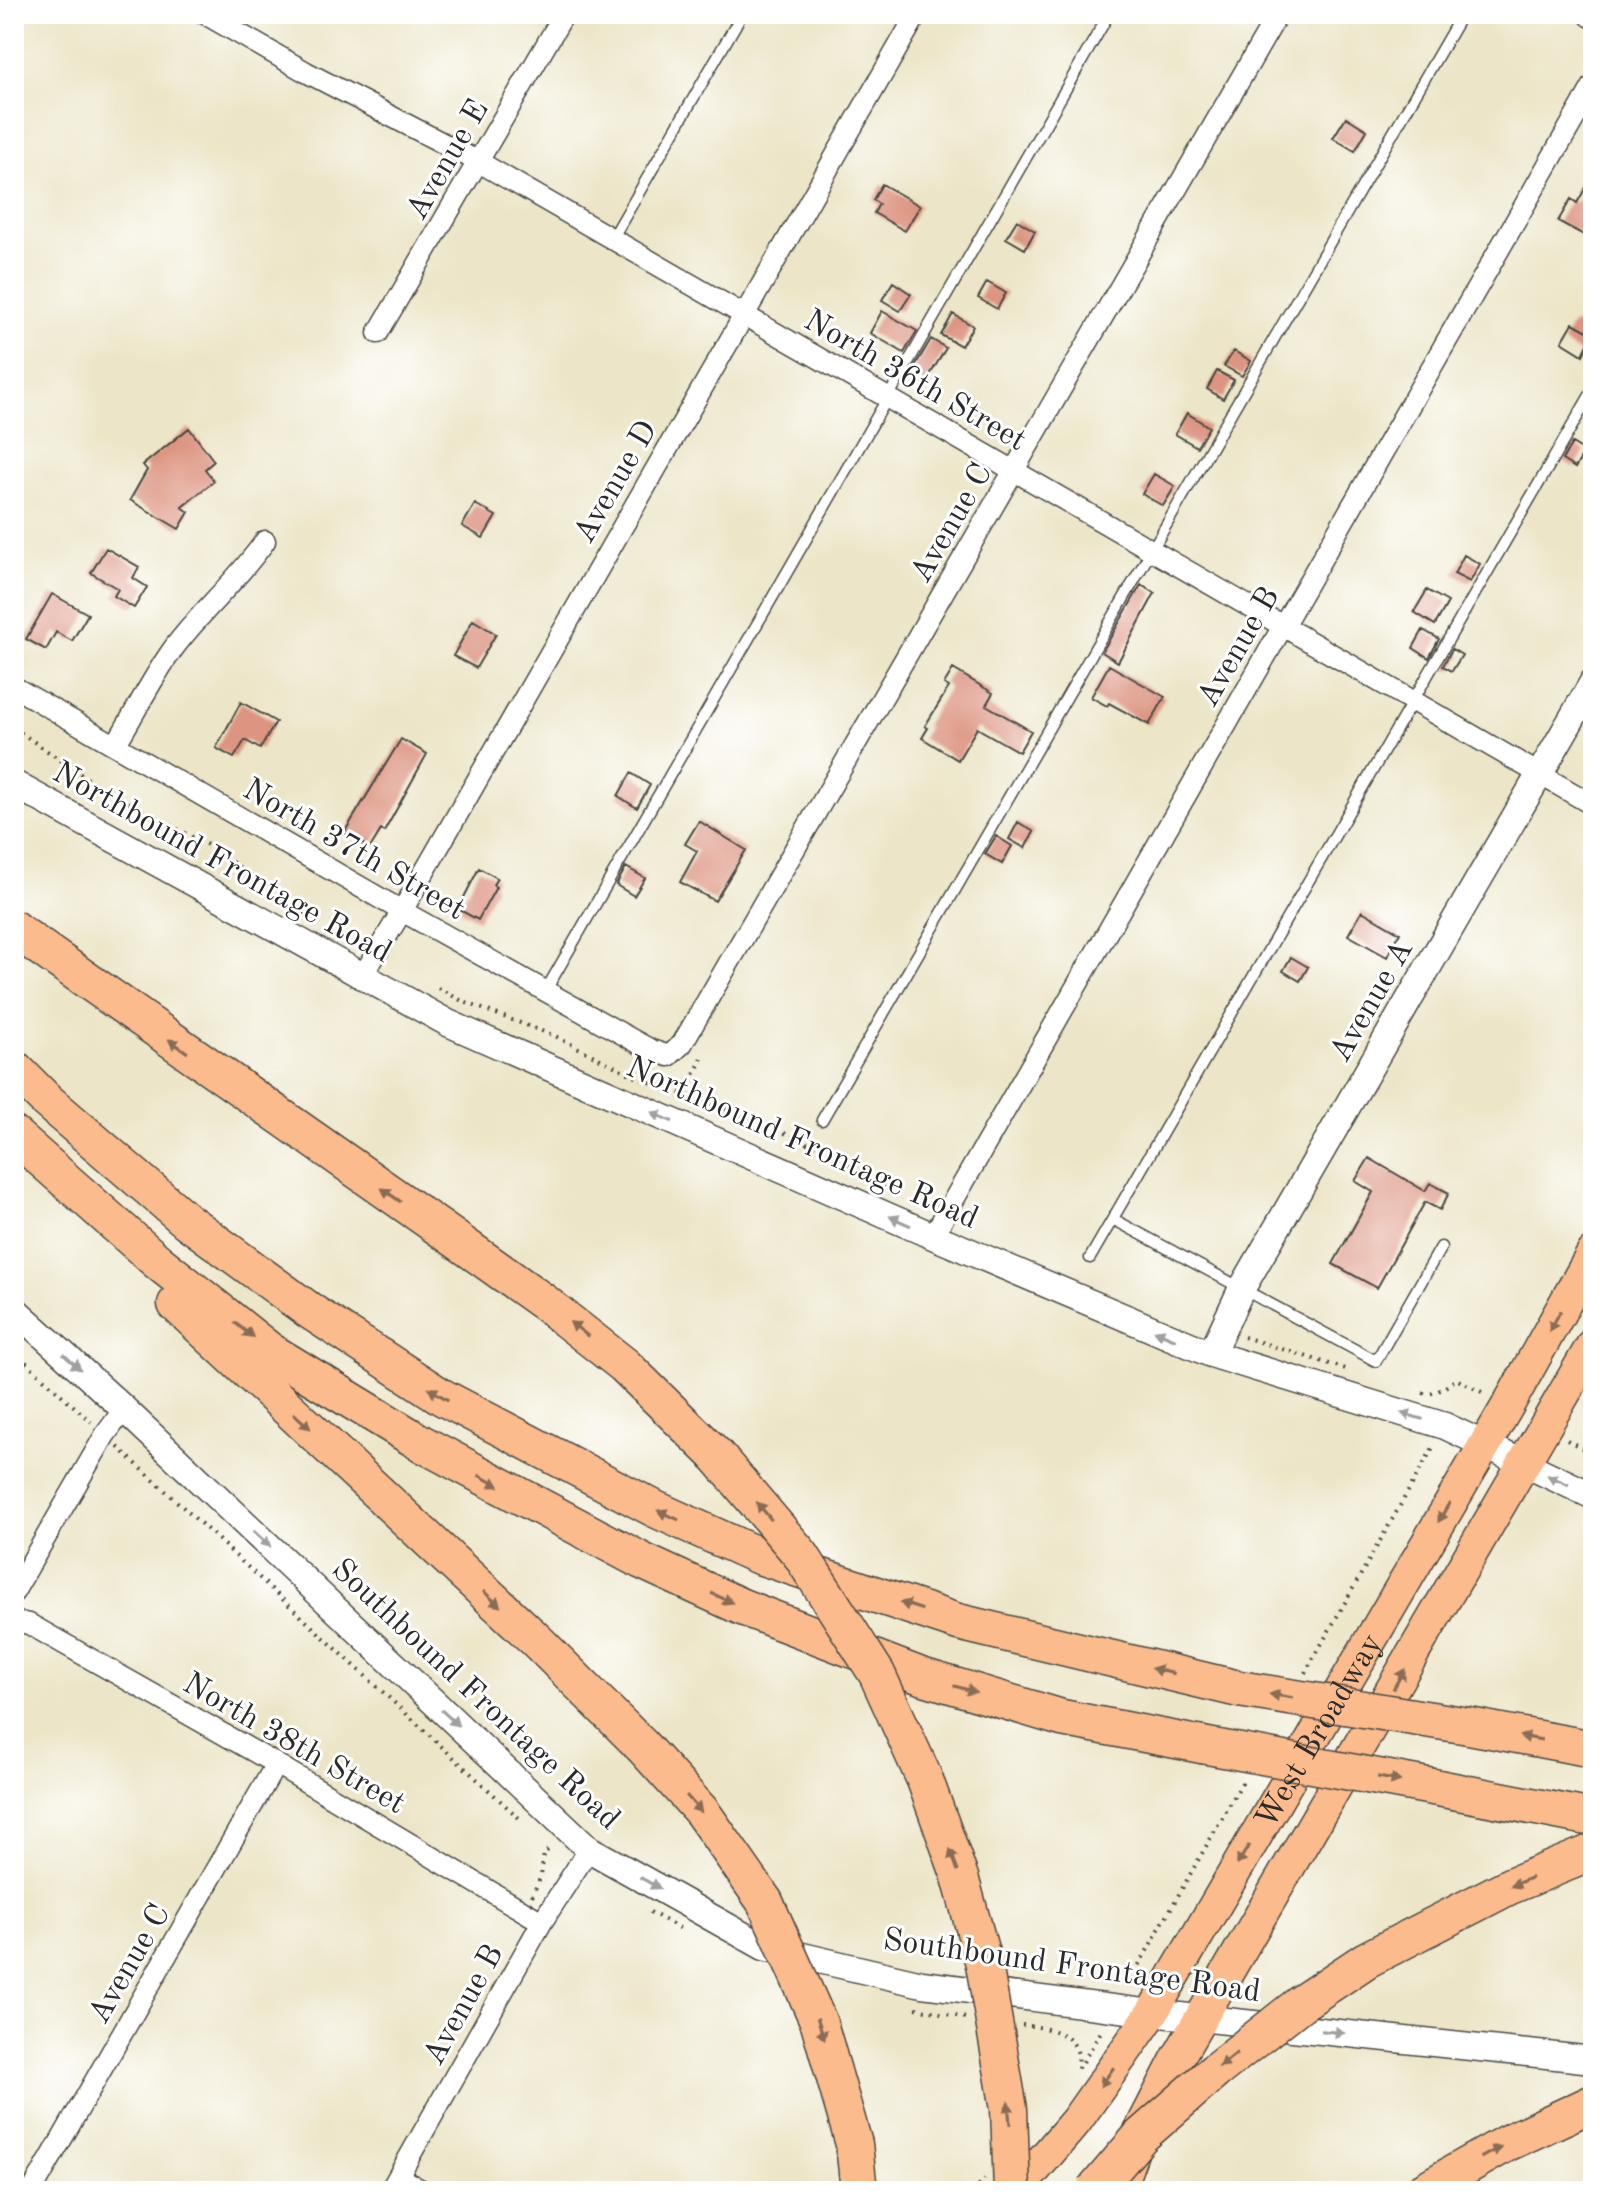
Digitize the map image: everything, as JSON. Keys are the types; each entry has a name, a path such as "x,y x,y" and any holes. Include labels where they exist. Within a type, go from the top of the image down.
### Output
{"highway":[{"path":"14,929 545,1303 624,1365 716,1455 801,1555 877,1674 925,1780 960,1877 984,1964 1009,2109 1014,2191"},
{"path":"14,1068 47,1101 187,1221 310,1311 442,1397 655,1509 759,1556 958,1622 1239,1689 1593,1749"},
{"path":"14,1135 158,1262 270,1351 421,1443 642,1561 742,1607 921,1676 1062,1718 1593,1818"},
{"path":"72,1187 110,1244 492,1599 642,1746 702,1812 765,1902 819,2023 854,2144 859,2191"},
{"path":"1094,2191 1141,2136 1215,2071 1300,2004 1366,1960 1510,1886 1593,1852"},
{"path":"1423,2191 1507,2143 1593,2103"}],"main road":[{"name":"West Broadway","path":"1014,2191 1076,2121 1152,2013 1507,1407 1593,1253"},
{"name":"West Broadway","path":"1118,2191 1140,2131 1200,2018 1593,1344"}],"street":[{"name":"North 36th Street","path":"205,14 306,72 479,162 1593,805"},
{"name":"Avenue E","path":"378,333 564,14"},
{"name":"Avenue D","path":"362,977 917,14"},
{"name":"Avenue C","path":"669,1056 682,1044 1278,14"},
{"name":"Avenue B","path":"939,1225 1593,86"},
{"path":"116,744 172,650 249,564 265,541"},
{"name":"Avenue A","path":"1217,1342 1241,1290 1593,682"},
{"name":"North 37th Street","path":"14,687 402,911 651,1050 669,1056"},
{"name":"Northbound Frontage Road","path":"14,784 448,1023 1217,1342 1445,1426 1593,1496"},
{"name":"Southbound Frontage Road","path":"14,1309 124,1409 589,1849 764,1947 922,1984 1152,2013 1593,2060"},
{"path":"14,1592 105,1435 124,1409"},
{"name":"North 38th Street","path":"14,1621 29,1624 276,1764 533,1917"},
{"name":"Avenue C","path":"32,2191 276,1764"},
{"name":"Avenue B","path":"394,2184 533,1917 589,1849"},
{"path":"394,2184 423,2191"}],"lane":[{"path":"612,239 742,14"},
{"path":"546,990 1109,14"},
{"path":"822,1120 1462,14"},
{"path":"1090,1258 1593,390"},
{"path":"1113,1219 1376,1361 1441,1247"}],"path":[{"path":"14,728 101,788 213,848 314,921"},
{"path":"426,982 464,1002 555,1036 636,1077 758,1121 815,1147 876,1182 939,1225"},
{"path":"1217,1342 1354,1371"},
{"path":"1413,1390 1428,1394 1439,1391 1456,1379 1470,1383 1507,1407"},
{"path":"1545,1429 1593,1454"},
{"path":"533,1917 544,1853 551,1848"}],"building":[{"path":"1346,117 1367,130 1355,151 1333,138"},
{"path":"1593,175 1593,240 1558,221 1571,199 1577,203"},
{"path":"882,184 920,206 905,231 874,213 879,204 873,200"},
{"path":"1017,220 1035,231 1025,249 1006,238"},
{"path":"893,282 911,294 900,311 882,300"},
{"path":"987,282 1006,293 997,309 978,298"},
{"path":"882,311 917,331 904,353 870,333"},
{"path":"953,314 973,326 961,346 941,335"},
{"path":"1573,323 1593,334 1583,355 1562,342"},
{"path":"931,339 946,348 924,385 909,376"},
{"path":"1234,351 1251,361 1242,376 1224,366"},
{"path":"1217,371 1234,380 1223,399 1207,389"},
{"path":"1187,413 1209,427 1197,447 1175,434"},
{"path":"189,428 214,461 205,469 214,481 182,507 189,512 179,529 130,500 147,470 143,465"},
{"path":"1572,443 1585,451 1575,468 1562,460"},
{"path":"1154,474 1175,486 1163,506 1142,494"},
{"path":"475,504 496,516 483,538 462,526"},
{"path":"106,548 139,567 133,578 147,587 134,608 114,596 118,589 91,573"},
{"path":"1464,555 1480,564 1470,582 1454,574"},
{"path":"1141,585 1155,593 1118,662 1102,652"},
{"path":"1427,590 1448,602 1435,625 1414,612"},
{"path":"52,594 88,614 72,641 56,632 46,650 26,639"},
{"path":"473,620 496,634 476,668 453,656"},
{"path":"1423,630 1439,639 1429,658 1413,648"},
{"path":"1452,649 1462,655 1452,671 1443,666"},
{"path":"1109,665 1165,697 1149,725 1109,703 1107,706 1091,697"},
{"path":"953,669 993,693 986,705 1031,731 1019,752 977,728 958,760 922,738 928,728 925,726 949,687 944,684"},
{"path":"241,702 276,722 260,749 245,740 234,758 216,748"},
{"path":"401,739 427,754 384,832 381,830 370,848 344,833"},
{"path":"631,773 650,785 637,808 618,796"},
{"path":"699,821 746,850 715,901 680,882 697,851 685,844"},
{"path":"1018,822 1034,832 1025,848 1009,839"},
{"path":"996,836 1012,846 1002,864 985,854"},
{"path":"626,867 645,878 634,896 616,885"},
{"path":"479,868 497,878 493,885 496,887 478,920 458,909"},
{"path":"1362,911 1400,933 1387,957 1348,935"},
{"path":"1291,957 1308,967 1300,981 1283,971"},
{"path":"1369,1158 1425,1191 1430,1183 1449,1193 1440,1210 1425,1202 1377,1288 1333,1264 1373,1192 1355,1181"}]}
